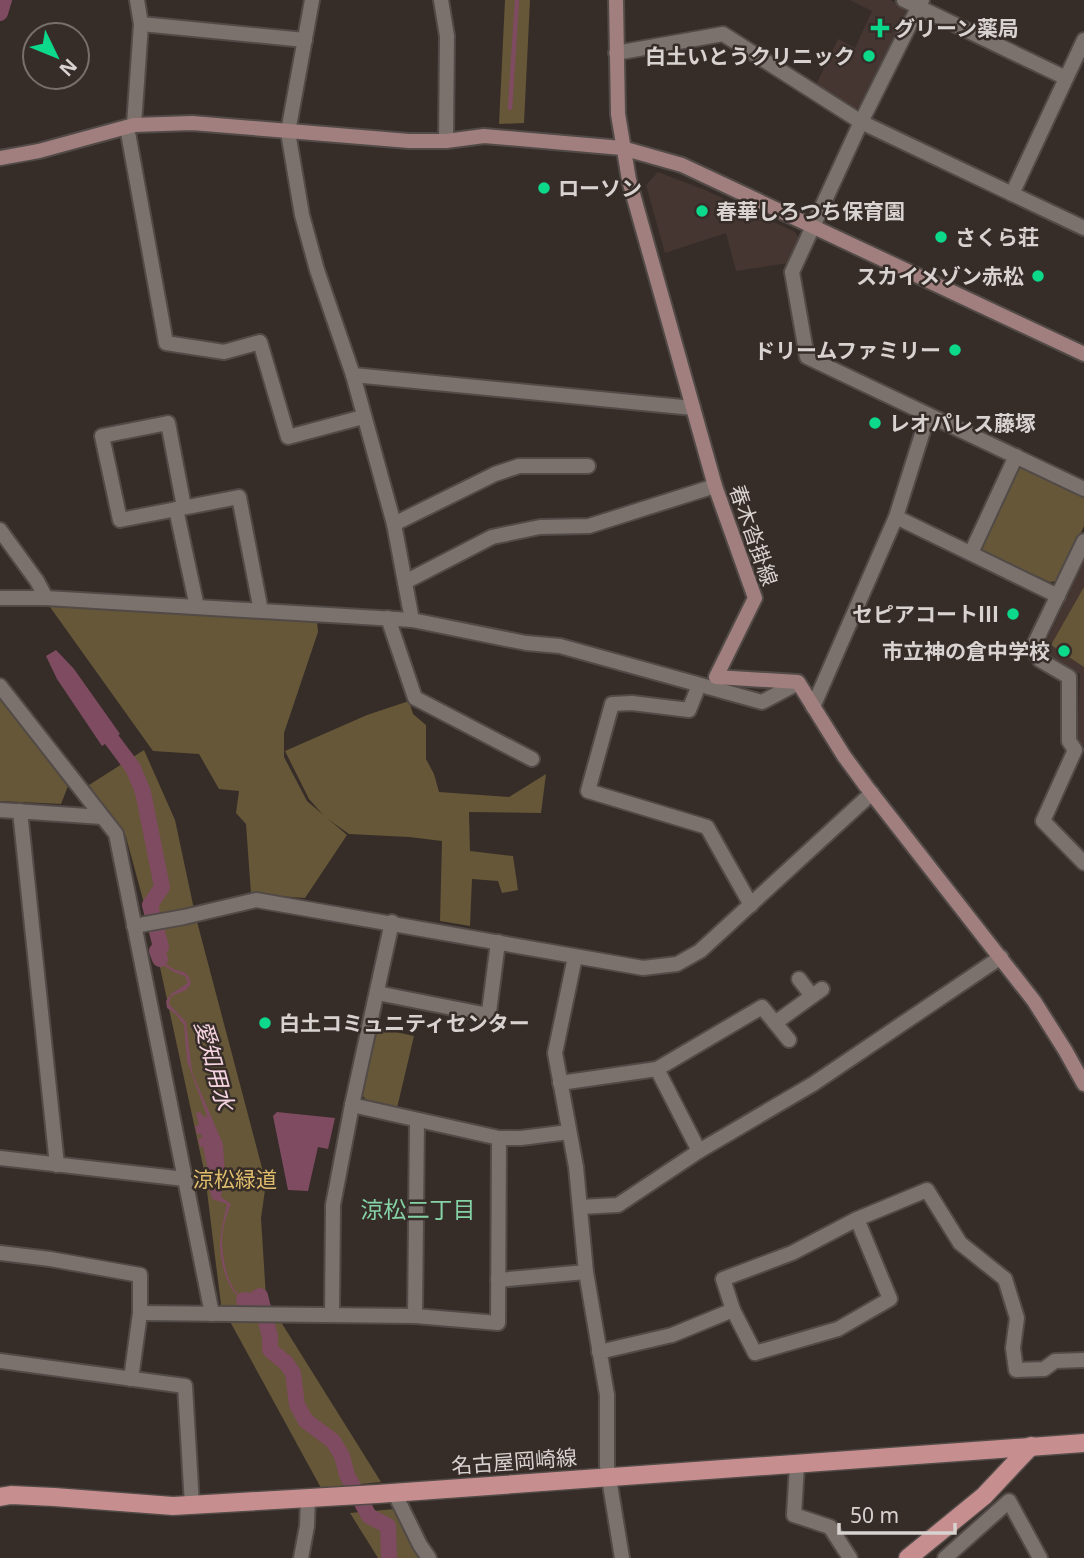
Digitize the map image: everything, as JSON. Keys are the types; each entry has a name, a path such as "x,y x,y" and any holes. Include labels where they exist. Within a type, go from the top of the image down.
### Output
{"main road":[{"name":"春木沓掛線","path":"616,0 616,53 622,148 715,486 755,598 716,677 798,683"},
{"path":"0,158 39,151 131,126 192,123 409,141 446,141 484,136 622,148 682,165 1084,354"},
{"path":"798,683 844,756 1001,957 1053,1029 1084,1084"},
{"name":"名古屋岡崎線","path":"0,1497 11,1495 173,1506 797,1465 1084,1443"},
{"path":"908,1558 996,1484 1031,1446"}],"street":[{"path":"137,0 141,24 131,126 166,342 224,352 260,342 266,354 288,437 363,417"},
{"path":"312,0 288,132 308,237 353,375 394,524 412,620"},
{"path":"441,0 447,36 446,141"},
{"path":"904,0 920,3 1066,78"},
{"path":"920,3 861,122 792,272 807,357 1084,489"},
{"path":"141,24 305,40"},
{"path":"616,53 723,34 861,122 1084,228"},
{"path":"1012,194 1084,40"},
{"path":"353,375 694,408"},
{"path":"813,707 896,517 928,415"},
{"path":"197,607 180,508 167,423 102,436 120,520 180,508 239,497 261,611"},
{"path":"971,553 1016,456"},
{"path":"394,524 495,474 519,466 588,466"},
{"path":"405,582 492,537 540,527 589,526 715,486"},
{"path":"896,517 1058,596"},
{"path":"0,530 46,598"},
{"path":"1084,541 1032,649 1040,660 1069,677 1069,741 1079,752 1043,821 1084,863"},
{"path":"0,598 46,598 412,620 526,643 560,646 762,702 798,683"},
{"path":"388,618 415,698 531,759"},
{"path":"699,685 690,710 632,703 612,704 588,791 707,827 751,905"},
{"path":"0,687 116,834 138,926 212,1314"},
{"path":"138,926 256,900 643,968 677,964 701,951 872,793"},
{"path":"0,810 102,817"},
{"path":"20,811 57,1165"},
{"path":"332,1315 333,1205 392,922"},
{"path":"377,993 483,1014 489,1012 498,942"},
{"path":"575,957 555,1053 580,1207 586,1272 607,1395 609,1478 622,1558"},
{"path":"580,1207 618,1205 699,1152 813,1084 1001,957"},
{"path":"775,1023 817,992 799,979"},
{"path":"561,1083 657,1069 762,1007 789,1040"},
{"path":"657,1069 699,1152"},
{"path":"352,1105 499,1138 569,1132"},
{"path":"415,1316 417,1120"},
{"path":"140,1313 415,1316 498,1323 499,1138"},
{"path":"0,1158 185,1179"},
{"path":"857,1219 890,1299 838,1329 755,1353 733,1310 723,1279 792,1253 857,1219 928,1190 960,1243 1005,1279 1017,1318 1013,1348 1016,1370 1044,1369 1055,1361 1084,1360"},
{"path":"0,1253 140,1275 140,1313 131,1379"},
{"path":"498,1280 586,1272"},
{"path":"599,1352 672,1335 733,1310"},
{"path":"0,1361 185,1386 192,1504"},
{"path":"797,1465 794,1515 830,1527 850,1558"},
{"path":"996,1484 1009,1501 1040,1558"},
{"path":"386,1493 429,1558"},
{"path":"301,1558 307,1526 307,1498"},
{"path":"946,1558 1009,1501"}],"shaded area":[{"path":"850,0 890,0 903,6 906,14 860,107 853,109 816,85 838,39 855,48 872,11"},
{"name":"春華しろつち保育園","path":"658,172 705,190 795,232 800,240 788,263 736,271 726,233 665,253 646,185"},
{"name":"市立神の倉中学校","path":"1084,561 1084,746 1077,740 1080,674 1044,654 1043,649"},
{"path":"56,650 74,669 120,734 102,746 57,679 46,656"},
{"path":"158,941 163,941 168,947 159,954 164,961 172,968 184,972 191,984 186,990 171,996 169,1004 186,1022 192,1072 223,1144 225,1174 221,1197 231,1204 222,1237 226,1270 239,1295 246,1299 255,1299 257,1291 265,1294 264,1298 254,1302 245,1300 237,1295 226,1278 223,1267 220,1241 227,1204 212,1199 209,1188 206,1188 204,1177 209,1175 203,1147 200,1147 198,1139 202,1137 197,1134 195,1126 199,1125 196,1113 207,1116 187,1061 184,1025 176,1014 167,1008 166,1001 171,994 188,983 185,976 161,962 154,947"},
{"path":"277,1112 335,1118 328,1149 318,1147 308,1191 288,1190 273,1116"}],"green space":[{"path":"505,0 530,0 524,123 499,124"},
{"path":"1022,468 1084,498 1084,526 1058,581 1050,582 982,551 980,544 1014,470"},
{"path":"1084,587 1084,667 1051,645"},
{"path":"59,604 317,621 318,632 284,733 284,757 307,801 347,835 305,898 251,894 246,824 236,813 239,791 219,789 199,754 153,751 50,607"},
{"path":"0,697 63,775 68,786 61,804 0,801"},
{"path":"409,701 413,714 426,725 426,759 439,792 509,797 546,774 541,813 469,812 470,851 513,856 518,890 502,893 498,881 472,879 470,926 440,921 442,841 349,834 325,817 309,799 285,751 367,715"},
{"name":"涼松緑道","path":"144,750 175,820 195,914 266,1183 261,1218 266,1298 381,1482 321,1488 221,1305 205,1175 155,944 126,837 89,785"},
{"path":"378,1028 414,1036 397,1108 368,1102 362,1095"},
{"path":"395,1509 423,1558 378,1558 350,1513"}],"waterway":[{"name":"愛知用水","path":"0,13 4,0"},
{"path":"510,108 517,0"},
{"name":"愛知用水","path":"100,724 133,768 143,792 162,887 150,905 161,947 157,951 160,959"},
{"name":"愛知用水","path":"244,1300 252,1301 260,1296 270,1337 270,1350 286,1363 293,1373 297,1405 306,1421 333,1441 369,1516 388,1526 389,1558"}],"place":[{"name":"グリーン薬局","path":"880,28"},
{"name":"白土いとうクリニック","path":"869,56"},
{"name":"ローソン","path":"544,188"},
{"name":"春華しろつち保育園","path":"702,211"},
{"name":"さくら荘","path":"941,237"},
{"name":"スカイメゾン赤松","path":"1038,276"},
{"name":"ドリームファミリー","path":"955,350"},
{"name":"レオパレス藤塚","path":"875,423"},
{"name":"セピアコートⅢ","path":"1013,614"},
{"name":"市立神の倉中学校","path":"1064,651"},
{"name":"白土コミュニティセンター","path":"265,1023"}],"district":[{"name":"涼松二丁目","path":"418,1209"}]}
